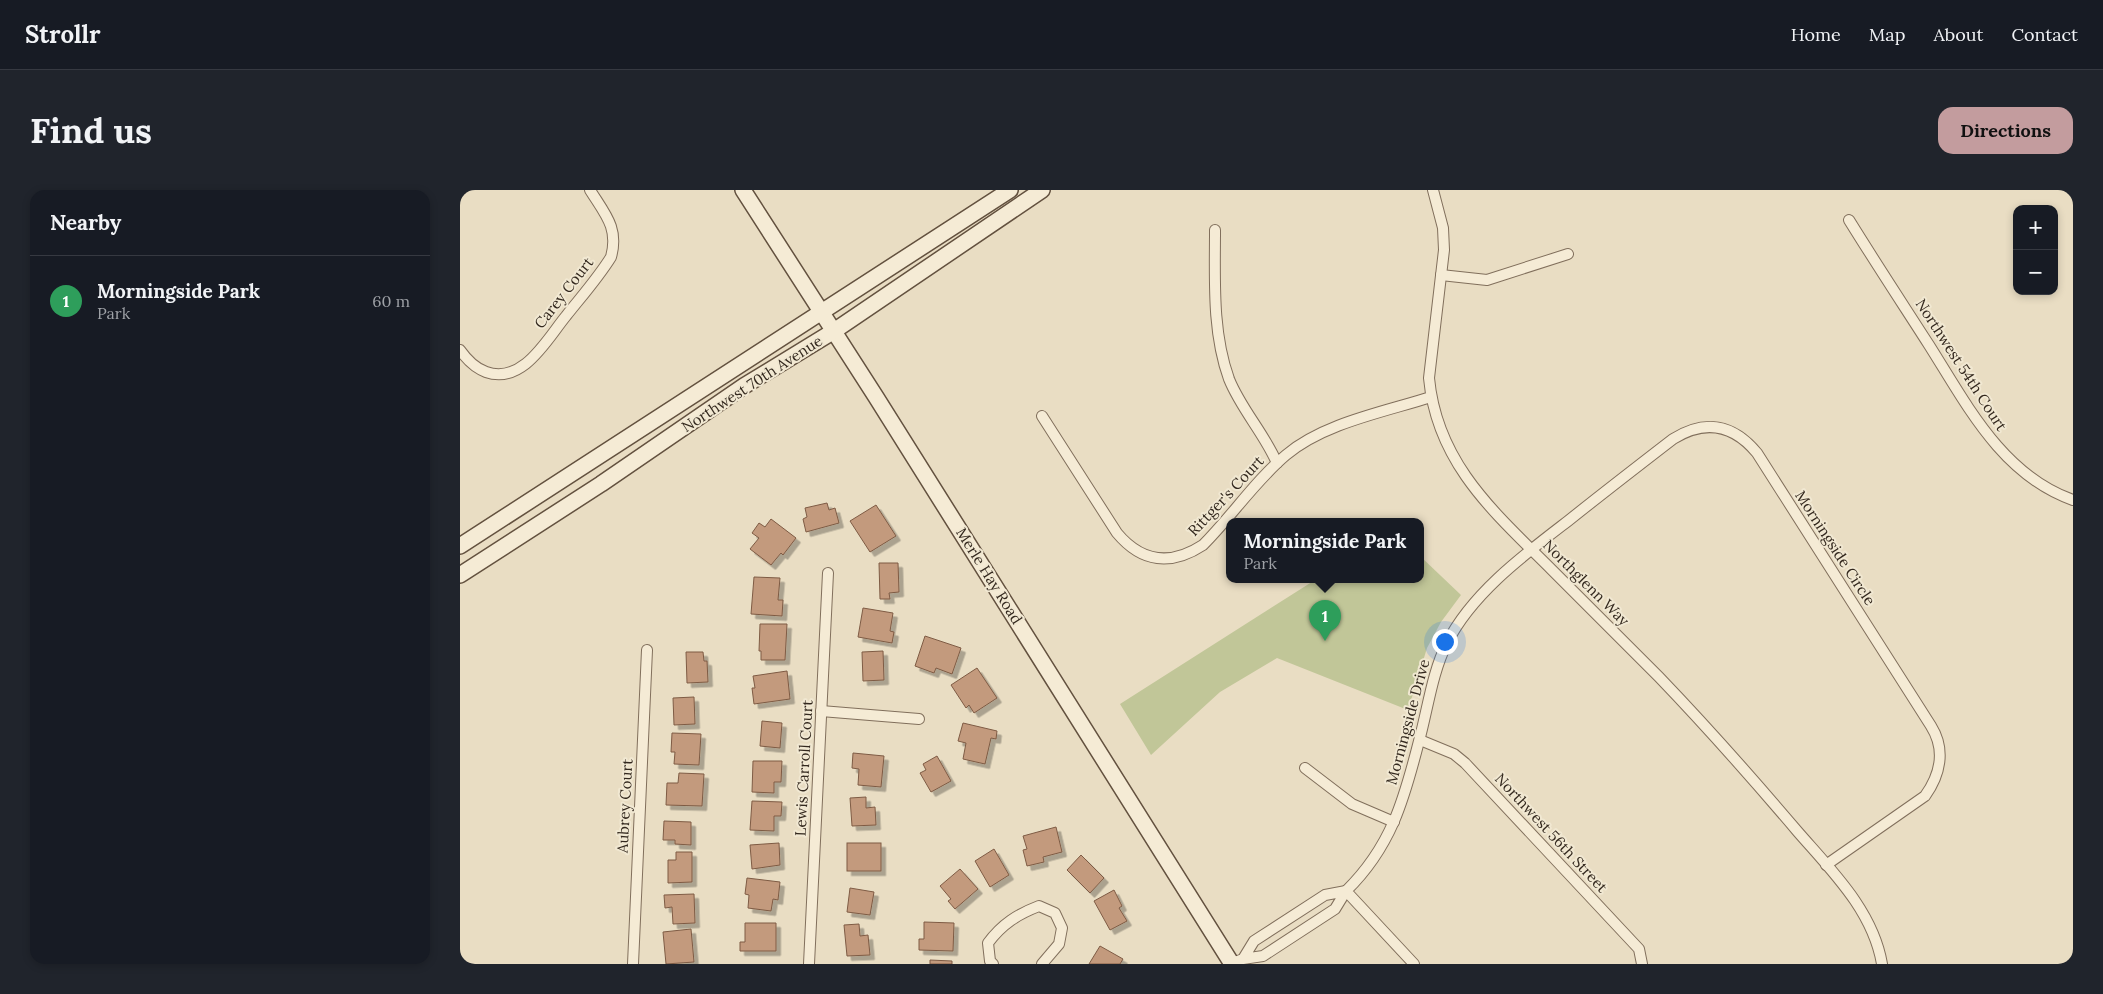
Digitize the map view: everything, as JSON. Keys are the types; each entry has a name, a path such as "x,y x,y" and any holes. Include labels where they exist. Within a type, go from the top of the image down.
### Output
{"main road":[{"name":"Merle Hay Road","path":"743,190 1234,962"},
{"name":"Northwest 70th Avenue","path":"460,546 1010,190"},
{"name":"Northwest 70th Avenue","path":"460,575 609,479 744,386 834,331 1042,190"}],"street":[{"name":"Carey Court","path":"460,350 470,363 490,373 503,374 514,371 532,358 611,257 614,235 611,224 590,190"},
{"name":"Northglenn Way","path":"1433,190 1443,228 1444,250 1429,378 1436,420 1444,439 1486,503 1706,726 1826,865 1856,902 1874,937 1882,964"},
{"name":"Northwest 54th Court","path":"1849,220 1974,416 2000,451 2015,466 2039,484 2053,493 2073,500"},
{"path":"1215,230 1217,323 1221,352 1241,404 1271,449 1277,463"},
{"path":"1441,275 1487,280 1568,254"},
{"name":"Rittger's Court","path":"1227,518 1277,463 1302,442 1320,433 1431,397"},
{"name":"Rittger's Court","path":"1042,416 1117,533 1126,544 1138,552 1151,557 1165,559 1178,558 1190,554 1203,545 1226,520"},
{"name":"Morningside Circle","path":"1532,549 1684,432 1698,428 1717,428 1736,434 1747,442 1757,453 1931,726 1939,744 1939,771 1934,784 1925,796 1826,865"},
{"name":"Morningside Drive","path":"1234,962 1263,956 1335,909 1346,891 1370,864 1384,844 1394,822 1420,740 1427,702 1446,644 1465,613 1532,549"},
{"name":"Lewis Carroll Court","path":"809,964 828,573"},
{"name":"Aubrey Court","path":"633,964 647,650"},
{"path":"821,711 919,719"},
{"name":"Northwest 56th Street","path":"1420,740 1448,751 1465,762 1639,949 1642,964"},
{"path":"1304,768 1352,804 1394,822"},
{"path":"1234,962 1254,941 1325,896 1346,891 1414,964"},
{"path":"994,964 990,961 988,943 998,930 1020,913 1039,906 1055,914 1062,928 1059,944 1042,964"}],"green space":[{"path":"1424,560 1461,595 1441,622 1427,648 1408,710 1277,658 1220,692 1151,755 1120,704 1310,583 1424,583"}],"building":[{"path":"827,503 829,510 835,508 839,523 806,532 803,519 807,517 805,508"},
{"path":"876,505 896,536 870,552 850,521"},
{"path":"771,519 796,538 783,555 781,553 771,565 750,549 759,538 752,533 759,523 765,527"},
{"path":"879,563 898,563 899,592 889,593 890,599 880,599"},
{"path":"754,577 780,578 778,600 783,600 782,616 751,614"},
{"path":"863,608 893,613 890,631 894,632 892,643 858,637"},
{"path":"760,624 787,624 785,660 761,660 761,651 759,651"},
{"path":"925,636 961,648 952,674 936,668 934,673 915,666"},
{"path":"883,651 884,680 863,681 862,652"},
{"path":"686,652 703,652 704,661 707,661 708,682 687,683"},
{"path":"977,668 997,698 974,713 969,705 966,708 951,685"},
{"path":"787,671 790,699 754,704 752,688 755,688 753,676"},
{"path":"694,697 695,724 674,725 673,698"},
{"path":"762,721 782,723 780,748 760,746"},
{"path":"963,723 997,731 996,739 991,738 985,764 963,759 966,743 958,741"},
{"path":"672,733 701,734 699,765 674,764 675,752 671,752"},
{"path":"853,753 884,756 881,787 858,785 859,769 852,768"},
{"path":"937,756 951,781 931,792 920,773 926,770 923,764"},
{"path":"753,761 782,761 781,782 774,782 774,793 752,792"},
{"path":"679,773 704,774 702,806 666,805 667,783 678,783"},
{"path":"866,797 866,808 875,807 876,825 852,826 850,798"},
{"path":"752,801 782,802 781,816 774,816 774,831 750,830"},
{"path":"664,821 691,822 691,845 675,844 675,840 663,840"},
{"path":"1056,827 1062,852 1043,857 1044,862 1027,866 1023,850 1027,849 1023,836"},
{"path":"779,843 780,865 752,869 750,845"},
{"path":"847,843 881,843 881,871 847,871"},
{"path":"994,849 1009,875 990,887 975,861"},
{"path":"676,852 692,852 692,882 668,883 668,860 676,860"},
{"path":"1081,855 1104,878 1090,893 1067,870"},
{"path":"960,869 978,889 955,909 948,901 951,899 940,886"},
{"path":"747,878 780,882 778,900 773,899 771,911 748,908 749,895 745,894"},
{"path":"850,888 874,892 870,915 847,912"},
{"path":"1114,890 1122,906 1119,908 1127,921 1110,930 1094,901"},
{"path":"694,894 695,923 673,924 672,907 665,908 664,895"},
{"path":"924,922 954,923 953,951 919,950 919,939 924,939"},
{"path":"745,923 776,923 776,951 740,951 740,942 745,942"},
{"path":"859,924 860,936 868,935 870,955 847,956 844,925"},
{"path":"691,929 694,962 666,964 663,932"},
{"path":"1100,946 1123,959 1120,964 1089,964"},
{"path":"930,960 952,961 952,964 930,964"}],"place":[{"name":"Morningside Park","path":"1325,641"}]}
